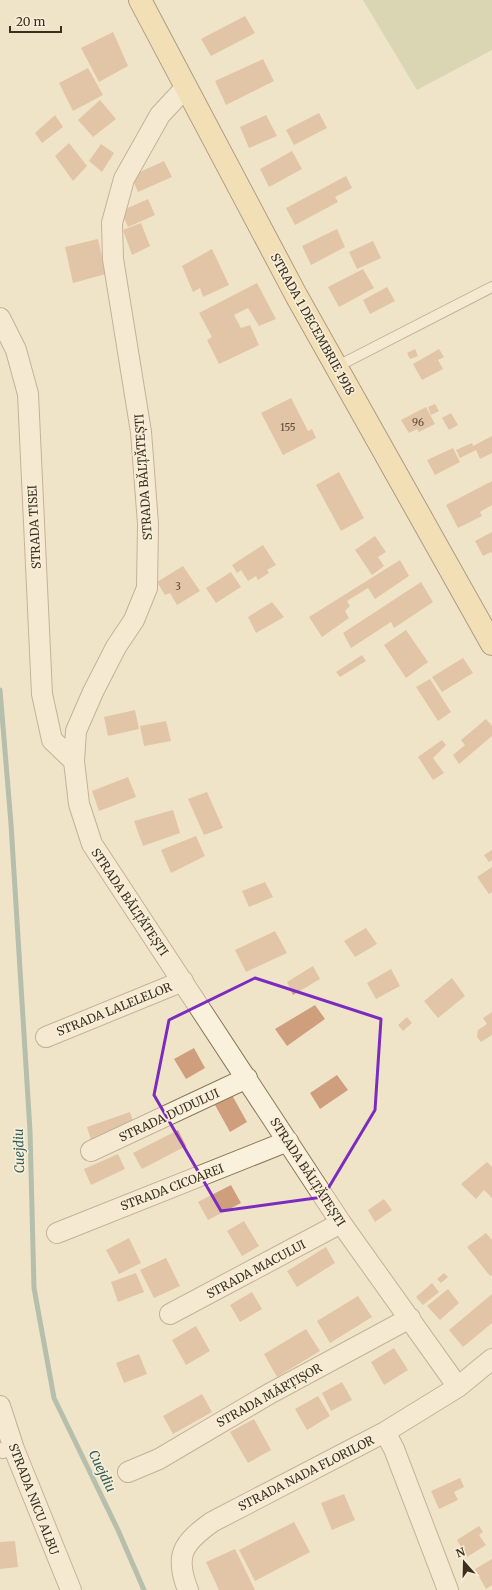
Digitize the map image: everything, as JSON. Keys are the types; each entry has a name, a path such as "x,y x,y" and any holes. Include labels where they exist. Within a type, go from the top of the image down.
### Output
{"main road":[{"name":"STRADA 1 DECEMBRIE 1918","path":"140,0 264,237 336,368 492,644"}],"street":[{"name":"STRADA BĂLȚĂTEȘTI","path":"186,87 160,115 124,179 112,223 113,259 141,432 148,524 147,588 134,620 116,648 84,711 76,731 74,761 79,804 92,844 341,1223 458,1387"},
{"name":"STRADA TISEI","path":"0,318 16,350 28,394 42,694 52,740 74,761"},
{"name":"STRADA LALELELOR","path":"46,1037 183,981"},
{"name":"STRADA DUDULUI","path":"91,1151 247,1078"},
{"name":"STRADA CICOAREI","path":"57,1233 288,1142"},
{"name":"STRADA MACULUI","path":"170,1314 341,1223"},
{"name":"STRADA MĂRȚIȘOR","path":"128,1472 159,1459 269,1394 410,1318"},
{"path":"458,1387 492,1359"},
{"name":"STRADA NADA FLORILOR","path":"186,1584 180,1563 193,1536 199,1531 212,1522 385,1432 458,1387"},
{"name":"STRADA NICU ALBU","path":"0,1406 4,1451 71,1590"},
{"path":"385,1432 394,1449 448,1590"}],"lane":[{"path":"336,368 492,287"}],"highlighted area":[{"path":"255,978 381,1019 375,1110 323,1197 221,1211 154,1095 169,1020"}],"green space":[{"path":"363,0 492,0 492,50 417,90"}],"building":[{"path":"245,16 255,33 211,56 201,39"},
{"path":"113,32 128,66 99,82 81,48"},
{"path":"263,59 274,81 226,105 215,81"},
{"path":"88,68 103,95 73,111 59,83"},
{"path":"100,100 116,119 93,137 78,120"},
{"path":"319,113 327,128 294,145 286,130"},
{"path":"55,115 63,127 42,143 35,133"},
{"path":"266,115 277,136 249,148 240,127"},
{"path":"69,143 87,166 73,181 55,156"},
{"path":"101,144 114,153 102,172 89,161"},
{"path":"292,151 302,169 269,187 260,169"},
{"path":"164,161 172,177 138,192 131,176"},
{"path":"346,176 352,188 335,197 338,202 295,225 286,208"},
{"path":"148,199 155,215 128,227 121,211"},
{"path":"141,223 150,246 132,255 123,230"},
{"path":"337,229 345,247 311,265 302,246"},
{"path":"98,239 106,274 73,283 65,247"},
{"path":"373,241 381,258 357,269 349,252"},
{"path":"212,249 229,285 203,297 200,288 193,292 182,266"},
{"path":"363,269 374,288 339,307 328,287"},
{"path":"257,283 276,319 259,326 248,308 234,315 241,328 250,325 259,345 219,364 207,340 212,337 199,313"},
{"path":"387,287 395,301 370,314 363,300"},
{"path":"415,349 418,356 410,359 407,353"},
{"path":"439,349 444,357 438,360 443,369 422,380 413,364"},
{"path":"291,398 308,431 312,429 316,438 283,455 261,413"},
{"path":"435,404 439,411 431,415 428,407"},
{"path":"426,407 435,424 419,432 417,429 409,433 401,420"},
{"path":"451,413 458,425 449,430 442,418"},
{"path":"492,436 492,453 480,459 476,450 460,458 456,450 472,443 473,446"},
{"path":"453,448 460,462 435,475 427,460"},
{"path":"339,472 364,518 341,531 316,485"},
{"path":"492,481 492,505 480,512 482,516 458,528 446,505"},
{"path":"492,532 492,554 491,552 483,556 475,541"},
{"path":"375,536 386,552 378,557 384,566 372,575 355,550"},
{"path":"263,545 276,565 267,570 269,573 258,580 256,576 248,581 241,570 237,573 232,565"},
{"path":"400,560 409,576 375,599 368,588 347,601 350,606 345,611 349,618 322,637 309,617"},
{"path":"183,566 200,591 177,605 170,593 165,595 157,582"},
{"path":"231,572 241,587 216,603 206,588"},
{"path":"421,582 433,602 394,628 391,622 351,648 343,633"},
{"path":"272,602 284,617 256,633 248,617"},
{"path":"406,630 428,662 406,678 384,645"},
{"path":"362,655 366,661 340,677 336,672"},
{"path":"463,658 473,673 442,692 432,677"},
{"path":"430,679 451,712 438,721 416,687"},
{"path":"135,710 139,729 108,736 104,717"},
{"path":"486,719 492,726 492,736 459,764 453,755 465,745 461,740"},
{"path":"166,721 171,741 144,746 140,726"},
{"path":"442,740 446,745 433,758 444,773 433,780 418,757"},
{"path":"128,777 136,797 99,811 92,791"},
{"path":"207,792 223,828 204,835 188,799"},
{"path":"173,810 180,833 143,846 134,821"},
{"path":"196,836 205,856 171,873 161,850"},
{"path":"492,850 492,860 489,862 484,855"},
{"path":"492,867 492,892 489,894 477,877"},
{"path":"265,882 273,897 249,907 242,891"},
{"path":"366,928 377,944 355,957 344,941"},
{"path":"275,931 287,953 246,972 235,950"},
{"path":"313,966 320,979 293,995 287,982"},
{"path":"391,969 400,986 376,999 367,983"},
{"path":"452,978 465,996 438,1018 424,1001"},
{"path":"315,1005 325,1019 287,1046 275,1029"},
{"path":"492,1012 492,1035 481,1042 477,1037 478,1030 487,1024 483,1018"},
{"path":"407,1017 412,1023 403,1031 398,1025"},
{"path":"194,1048 205,1068 186,1079 174,1059"},
{"path":"337,1075 348,1090 320,1109 310,1093"},
{"path":"232,1095 247,1122 230,1132 215,1105"},
{"path":"130,1112 135,1127 92,1143 87,1127"},
{"path":"178,1130 186,1146 142,1169 133,1153"},
{"path":"118,1154 125,1169 91,1185 84,1169"},
{"path":"487,1162 492,1167 492,1198 484,1190 476,1199 461,1184"},
{"path":"231,1185 241,1203 208,1220 198,1202"},
{"path":"384,1199 392,1210 375,1222 368,1210"},
{"path":"244,1221 259,1246 242,1256 227,1231"},
{"path":"486,1233 492,1240 492,1275 490,1276 467,1247"},
{"path":"129,1238 141,1263 119,1274 106,1250"},
{"path":"326,1247 335,1263 297,1287 287,1271"},
{"path":"166,1258 180,1286 154,1298 140,1270"},
{"path":"136,1273 144,1292 118,1302 111,1282"},
{"path":"444,1273 448,1277 441,1283 437,1279"},
{"path":"432,1283 439,1292 423,1305 416,1297"},
{"path":"448,1289 459,1303 440,1320 427,1306"},
{"path":"252,1292 262,1309 240,1322 230,1305"},
{"path":"492,1294 492,1323 463,1347 449,1330"},
{"path":"358,1296 372,1317 330,1343 317,1321"},
{"path":"196,1326 210,1351 186,1365 172,1340"},
{"path":"306,1329 320,1351 277,1377 264,1354"},
{"path":"394,1348 408,1370 384,1385 371,1362"},
{"path":"139,1354 147,1374 124,1383 116,1363"},
{"path":"342,1382 352,1400 331,1411 322,1393"},
{"path":"202,1394 212,1412 173,1434 163,1416"},
{"path":"318,1396 330,1416 307,1430 295,1409"},
{"path":"254,1419 271,1450 248,1463 230,1432"},
{"path":"460,1478 464,1487 454,1492 458,1500 439,1509 431,1491"},
{"path":"344,1494 355,1520 332,1530 321,1503"},
{"path":"294,1522 310,1552 255,1581 239,1550"},
{"path":"479,1526 483,1532 479,1535 486,1545 467,1557 457,1540"},
{"path":"15,1541 18,1567 0,1569 0,1542"},
{"path":"235,1549 255,1590 219,1590 206,1562"},
{"path":"492,1559 492,1585 486,1589 475,1569"}],"waterway":[{"name":"Cuejdiu","path":"0,690 11,824 30,1131 34,1288 54,1398 118,1530 144,1590"}]}
